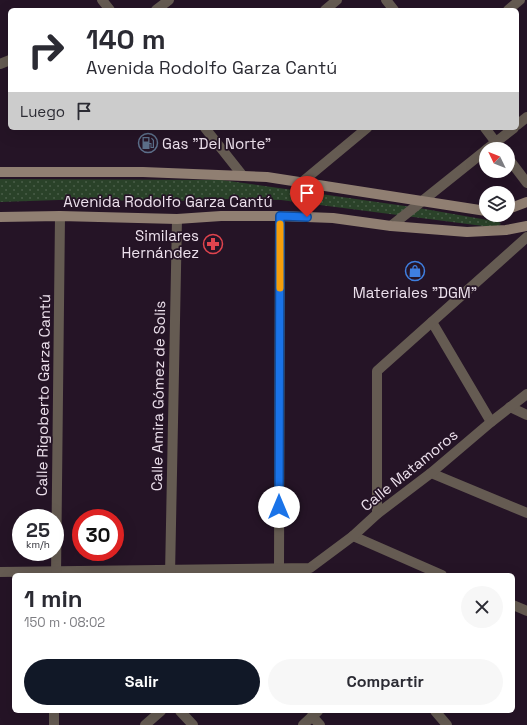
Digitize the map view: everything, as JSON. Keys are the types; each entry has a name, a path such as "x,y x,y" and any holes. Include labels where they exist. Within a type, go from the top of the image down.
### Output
{"main road":[{"name":"Avenida Rodolfo Garza Cantú","path":"0,172 142,172 243,176 302,182 479,210"},
{"path":"515,206 527,202"},
{"name":"Avenida Rodolfo Garza Cantú","path":"0,217 60,216 177,219 221,216 280,216 333,218 391,226 467,232 506,230 527,226"}],"street":[{"path":"102,0 108,8"},
{"path":"159,8 169,0"},
{"path":"327,8 337,0"},
{"path":"386,0 392,8"},
{"path":"510,8 520,0"},
{"path":"519,123 527,117"},
{"path":"207,130 243,176"},
{"path":"302,182 365,130"},
{"path":"486,130 495,142"},
{"path":"502,142 512,130"},
{"path":"391,226 479,156"},
{"path":"515,167 527,183"},
{"name":"Calle Rigoberto Garza Cantú","path":"56,573 60,216"},
{"path":"0,572 170,572 279,568 280,216"},
{"name":"Calle Amira Gómez de Solis","path":"170,572 177,219"},
{"path":"377,514 377,371 527,237"},
{"path":"432,322 491,422"},
{"name":"Calle Matamoros","path":"279,568 310,568 353,536 377,514 431,473 491,422 527,394"},
{"path":"510,407 527,414"},
{"path":"431,473 527,513"},
{"path":"353,536 437,573"},
{"path":"515,606 527,610"},
{"path":"54,713 54,725"},
{"path":"145,725 159,713"},
{"path":"182,713 193,725"},
{"path":"437,713 447,725"},
{"path":"303,725 315,714 320,725"}],"green space":[{"path":"0,179 222,180 419,208 479,218 479,222 499,222 501,224 496,227 483,226 281,200 59,200 0,202"}],"slow traffic":[{"path":"280,224 280,288"}],"place":[{"name":"Gas \"Del Norte\"","path":"148,143"},
{"name":"Similares Hernández","path":"213,244"},
{"name":"Materiales \"DGM\"","path":"415,271"}],"route":[{"path":"279,507 280,216 307,217"}]}
